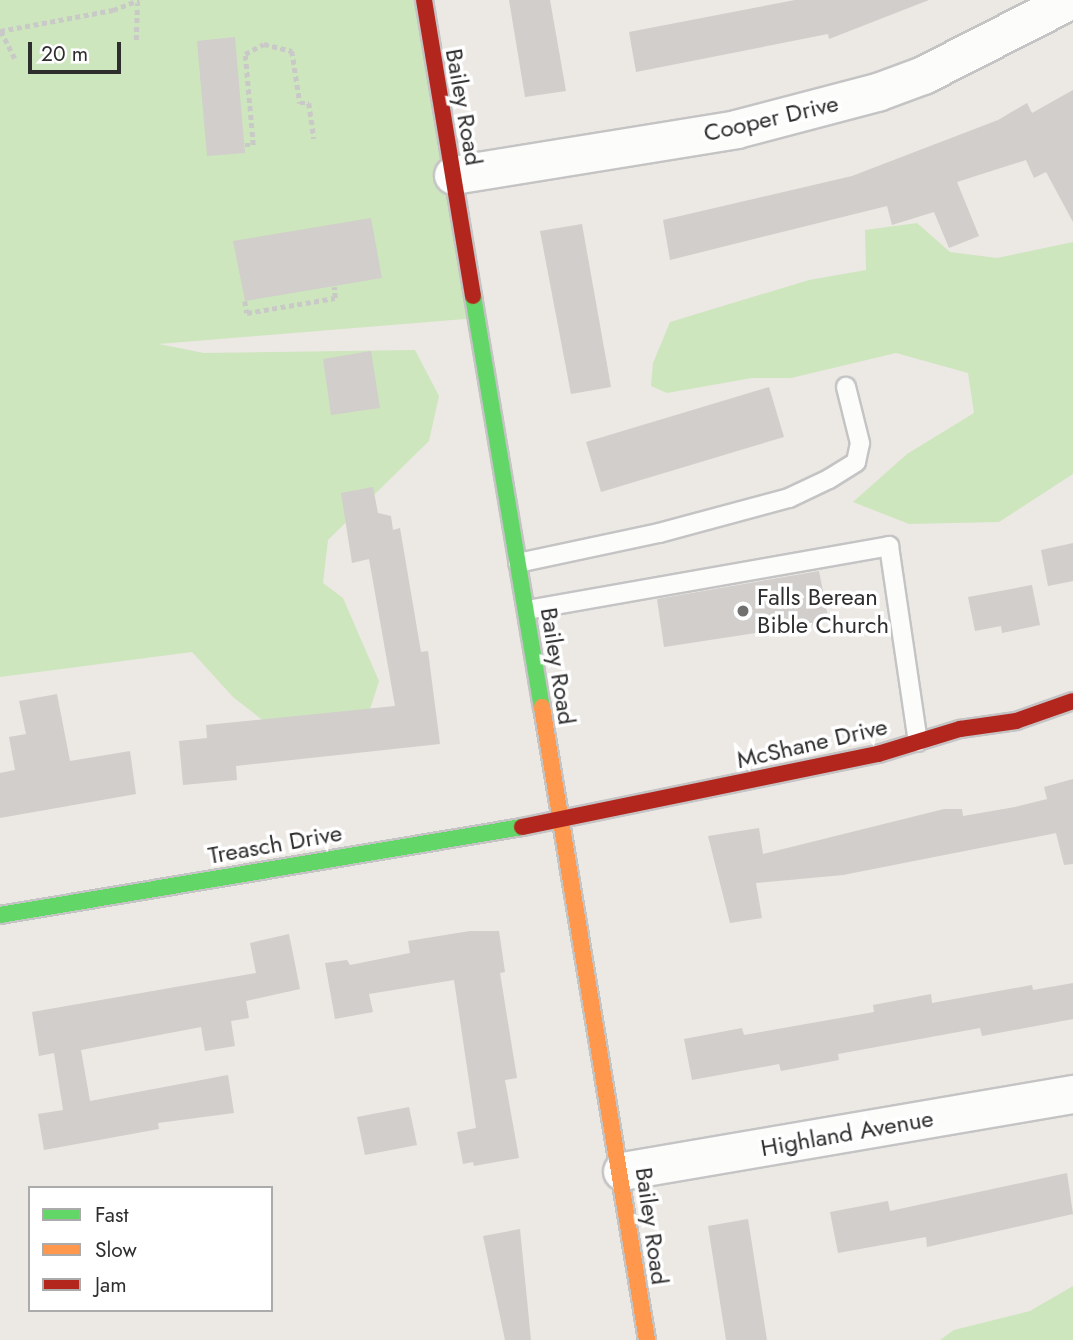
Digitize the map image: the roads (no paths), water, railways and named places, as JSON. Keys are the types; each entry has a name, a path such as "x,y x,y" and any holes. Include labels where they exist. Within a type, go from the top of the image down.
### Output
{"street":[{"name":"Bailey Road","path":"424,0 527,610 558,821 622,1171 647,1340"},
{"name":"Cooper Drive","path":"453,175 736,129 877,92 923,75 1070,0"},
{"name":"McShane Drive","path":"558,821 1016,721 1073,701"},
{"name":"Treasch Drive","path":"0,915 558,821"},
{"name":"Highland Avenue","path":"622,1171 1073,1094"}],"lane":[{"path":"518,563 659,533 789,498 829,479 856,462 860,443 846,387"},
{"path":"527,610 889,546 918,742"}],"place":[{"name":"Falls Berean Bible Church","path":"743,611"}]}
